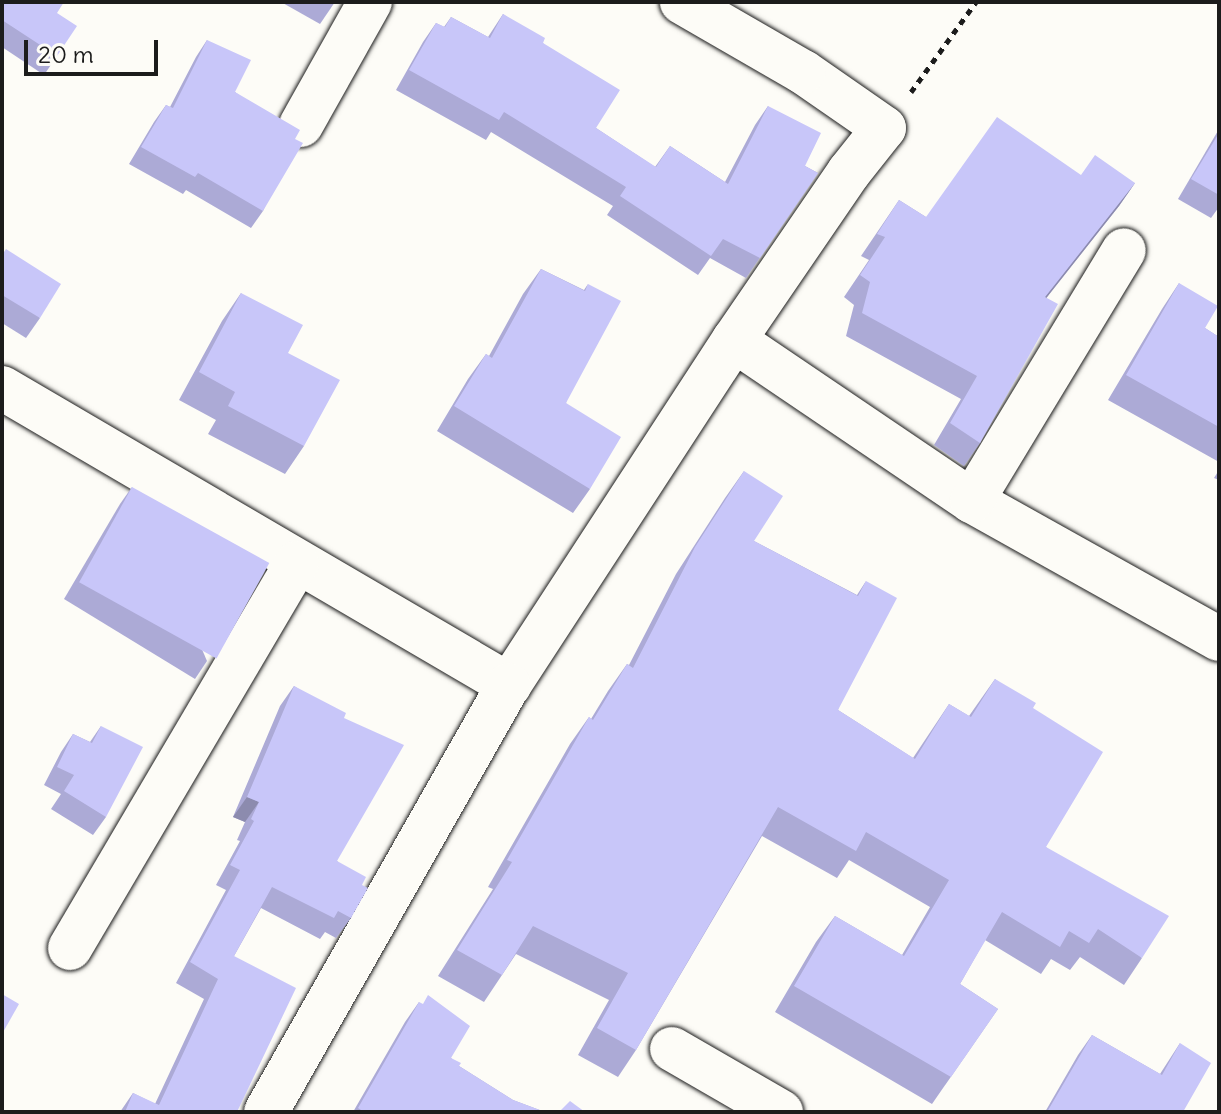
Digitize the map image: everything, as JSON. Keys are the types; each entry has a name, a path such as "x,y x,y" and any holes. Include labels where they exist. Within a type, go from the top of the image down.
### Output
{"street":[{"path":"301,125 370,2"},
{"path":"266,1112 509,685 734,340 849,172 884,128 803,72 682,2"},
{"path":"972,501 1124,250"},
{"path":"734,340 972,501 1219,639"},
{"path":"2,388 509,685"},
{"path":"70,948 297,563"},
{"path":"672,1049 781,1112"}],"path":[{"path":"884,128 976,2"}],"building":[{"path":"2,2 64,2 57,13 77,26 57,56 2,20"},
{"path":"503,14 545,38 543,43 620,90 596,128 656,167 670,146 728,184 768,106 821,133 805,166 818,173 760,258 723,239 711,256 620,196 626,187 504,112 499,120 409,70 436,23 445,27 451,17 490,38"},
{"path":"207,40 251,60 235,92 300,130 295,139 303,143 263,211 198,173 195,177 141,147 166,105 173,108"},
{"path":"997,117 1081,175 1095,155 1135,183 1045,297 1058,304 980,443 950,423 977,376 862,313 870,282 860,275 885,237 877,234 899,200 926,217"},
{"path":"1219,133 1219,195 1191,179"},
{"path":"6,249 61,284 40,318 2,295 2,255"},
{"path":"541,269 585,291 588,284 621,301 566,403 621,437 590,489 454,406 486,354 492,358"},
{"path":"1179,283 1218,306 1205,328 1219,337 1219,427 1126,375"},
{"path":"241,293 303,325 288,353 340,380 304,446 228,406 235,392 199,372"},
{"path":"744,471 783,496 754,541 858,596 866,581 897,598 838,710 915,759 949,704 971,717 995,679 1036,703 1033,708 1103,752 1046,847 1169,916 1142,958 1098,929 1089,943 1069,931 1060,947 1002,912 960,984 998,1009 951,1077 794,986 835,916 904,956 949,880 866,832 856,851 778,807 636,1050 597,1028 628,973 533,926 502,975 457,950 512,862 507,860 589,717 593,720 627,664 633,668 695,547"},
{"path":"132,487 269,563 216,658 79,582"},
{"path":"294,686 346,713 344,718 404,745 337,861 366,877 362,885 368,888 351,918 338,911 334,918 272,887 234,956 296,988 237,1112 125,1112 133,1093 159,1105 218,979 190,962 240,870 230,865 254,821 251,819 259,802 247,797"},
{"path":"101,726 143,747 106,817 64,791 74,775 57,767 73,734 92,743"},
{"path":"2,994 19,1004 2,1034"},
{"path":"428,995 470,1026 451,1058 461,1063 459,1066 513,1100 545,1112 364,1112 358,1108 419,1002 423,1004"},
{"path":"1092,1035 1162,1075 1180,1043 1211,1063 1183,1112 1047,1112"},
{"path":"570,1101 585,1112 559,1112"}]}
